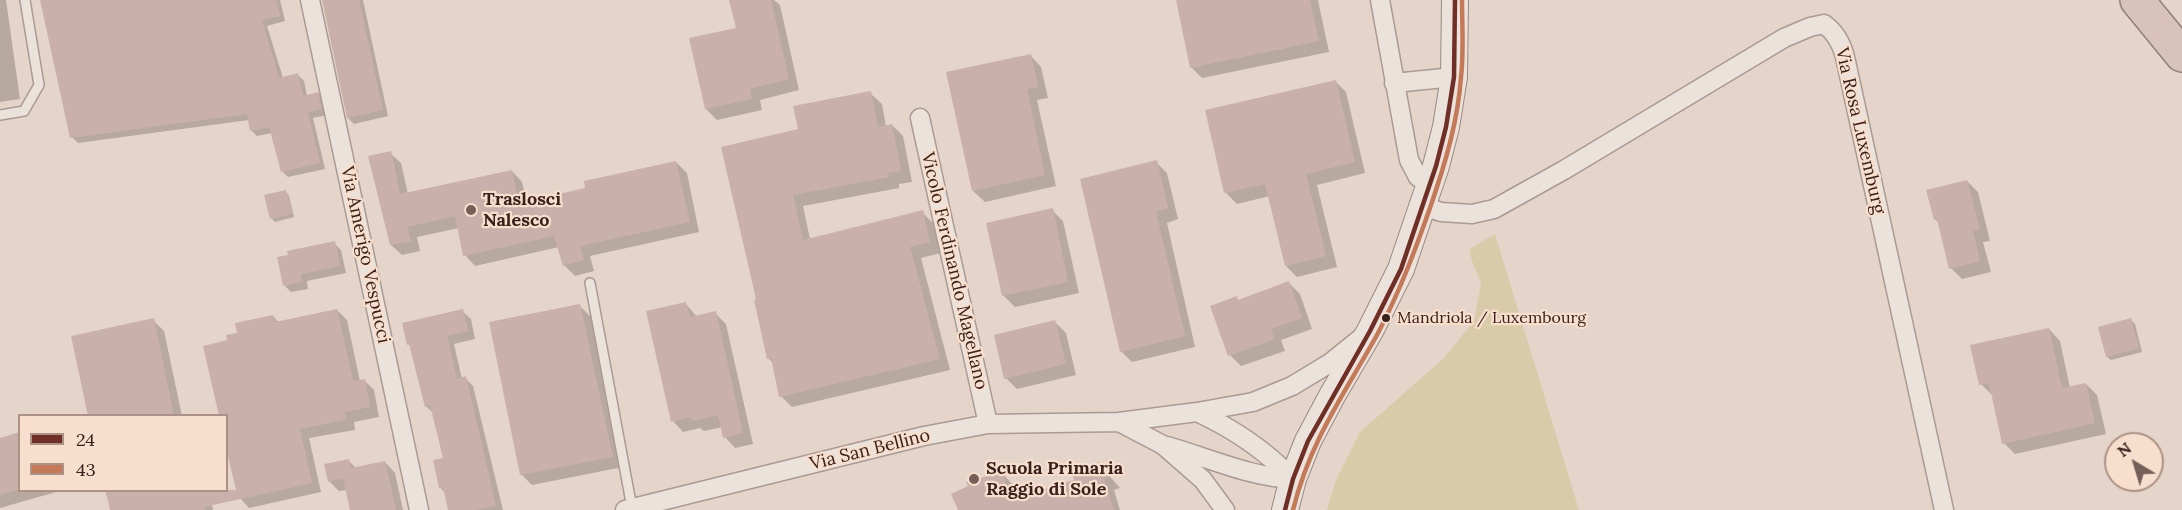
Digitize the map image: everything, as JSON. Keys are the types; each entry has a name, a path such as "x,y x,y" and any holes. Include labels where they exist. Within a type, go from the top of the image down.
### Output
{"highway":[{"path":"2137,0 2182,55"}],"street":[{"name":"Via Amerigo Vespucci","path":"310,0 419,510"},
{"path":"1380,0 1409,160 1426,195"},
{"path":"1285,510 1293,479 1308,441 1370,332 1401,269 1426,195 1446,127 1454,78 1455,0"},
{"name":"Via Rosa Luxemburg","path":"1426,195 1441,212 1472,214 1494,209 1564,170 1784,38 1824,24 1830,28 1842,47 1845,57 1944,510"},
{"path":"1394,83 1454,78"},
{"name":"Vicolo Ferdinando Magellano","path":"920,118 988,424"},
{"name":"Via San Bellino","path":"629,509 924,436 988,424 1119,422 1253,402 1292,386 1330,363 1370,332"},
{"path":"1197,412 1249,440 1273,458 1293,479"},
{"name":"Via San Bellino","path":"1119,422 1163,445 1240,470 1274,478 1293,479"},
{"name":"Via San Bellino","path":"1163,445 1203,480 1225,510"}],"lane":[{"path":"0,115 24,111 39,85 25,0"},
{"path":"590,284 629,509"}],"shaded area":[{"path":"1495,234 1579,510 1327,510 1336,480 1360,432 1444,358 1474,321 1481,282 1469,249"}],"building":[{"path":"40,0 276,0 280,16 262,20 279,78 298,73 303,96 318,92 322,109 308,112 320,163 281,172 269,127 250,131 247,114 70,138"},
{"path":"322,0 359,0 383,110 347,118"},
{"path":"729,0 771,0 789,79 750,89 752,99 705,109 689,38 736,28"},
{"path":"1176,0 1310,0 1319,41 1190,68"},
{"path":"1031,54 1038,87 1027,89 1045,175 972,191 946,72"},
{"path":"1336,80 1355,162 1306,174 1326,256 1285,266 1265,184 1224,193 1205,110"},
{"path":"871,91 878,127 892,124 901,171 888,173 889,177 793,195 803,240 923,210 930,242 910,247 940,359 779,397 771,358 767,359 754,300 756,299 721,147 798,129 793,106"},
{"path":"391,151 400,194 512,170 519,203 585,188 584,181 676,161 690,222 580,246 584,260 563,266 554,236 463,256 455,216 407,227 411,241 390,245 368,156"},
{"path":"1157,160 1168,208 1156,212 1185,336 1120,352 1080,179"},
{"path":"1967,180 1980,230 1973,231 1980,261 1949,269 1937,219 1934,220 1926,190"},
{"path":"286,190 292,214 270,219 264,195"},
{"path":"1053,208 1068,282 1002,296 986,223"},
{"path":"335,241 340,266 301,274 302,282 283,286 277,257 288,255 287,251"},
{"path":"1289,281 1302,318 1271,329 1275,339 1228,356 1210,306 1237,296 1238,300"},
{"path":"686,302 690,317 716,311 743,433 723,438 718,415 692,421 691,417 671,422 646,311"},
{"path":"580,304 613,457 520,475 489,322"},
{"path":"337,309 353,381 365,379 370,407 345,412 346,420 300,429 312,483 204,507 205,510 110,510 106,492 228,492 228,490 236,490 228,456 228,414 219,414 203,346 227,340 226,335 237,333 235,323 273,315 275,322"},
{"path":"463,309 468,331 447,336 457,379 466,376 496,506 475,510 448,510 443,487 439,488 433,460 443,458 430,405 425,407 402,323"},
{"path":"154,318 174,414 88,414 71,336"},
{"path":"2131,318 2139,348 2106,357 2098,327"},
{"path":"1055,320 1066,364 1004,379 994,335"},
{"path":"2049,328 2062,388 2086,383 2095,423 2002,444 1989,383 1979,385 1970,345"},
{"path":"18,433 18,490 0,495 0,438"},
{"path":"349,459 351,468 385,461 396,510 350,510 343,478 328,482 324,464"},
{"path":"1099,462 1110,476 1104,479 1114,510 958,510 951,494 968,486 966,482 1002,472 1012,499 1074,480 1071,472"}],"transit line":[{"name":"24","path":"1285,510 1293,479 1308,441 1370,331 1401,269 1436,166 1446,127 1454,77 1455,0"},
{"name":"43","path":"1293,510 1300,485 1318,440 1393,303 1436,190 1457,110 1462,58 1462,0"}],"place":[{"name":"Traslosci Nalesco","path":"471,210"},
{"name":"Mandriola / Luxembourg","path":"1386,318"},
{"name":"Scuola Primaria Raggio di Sole","path":"974,479"}]}
